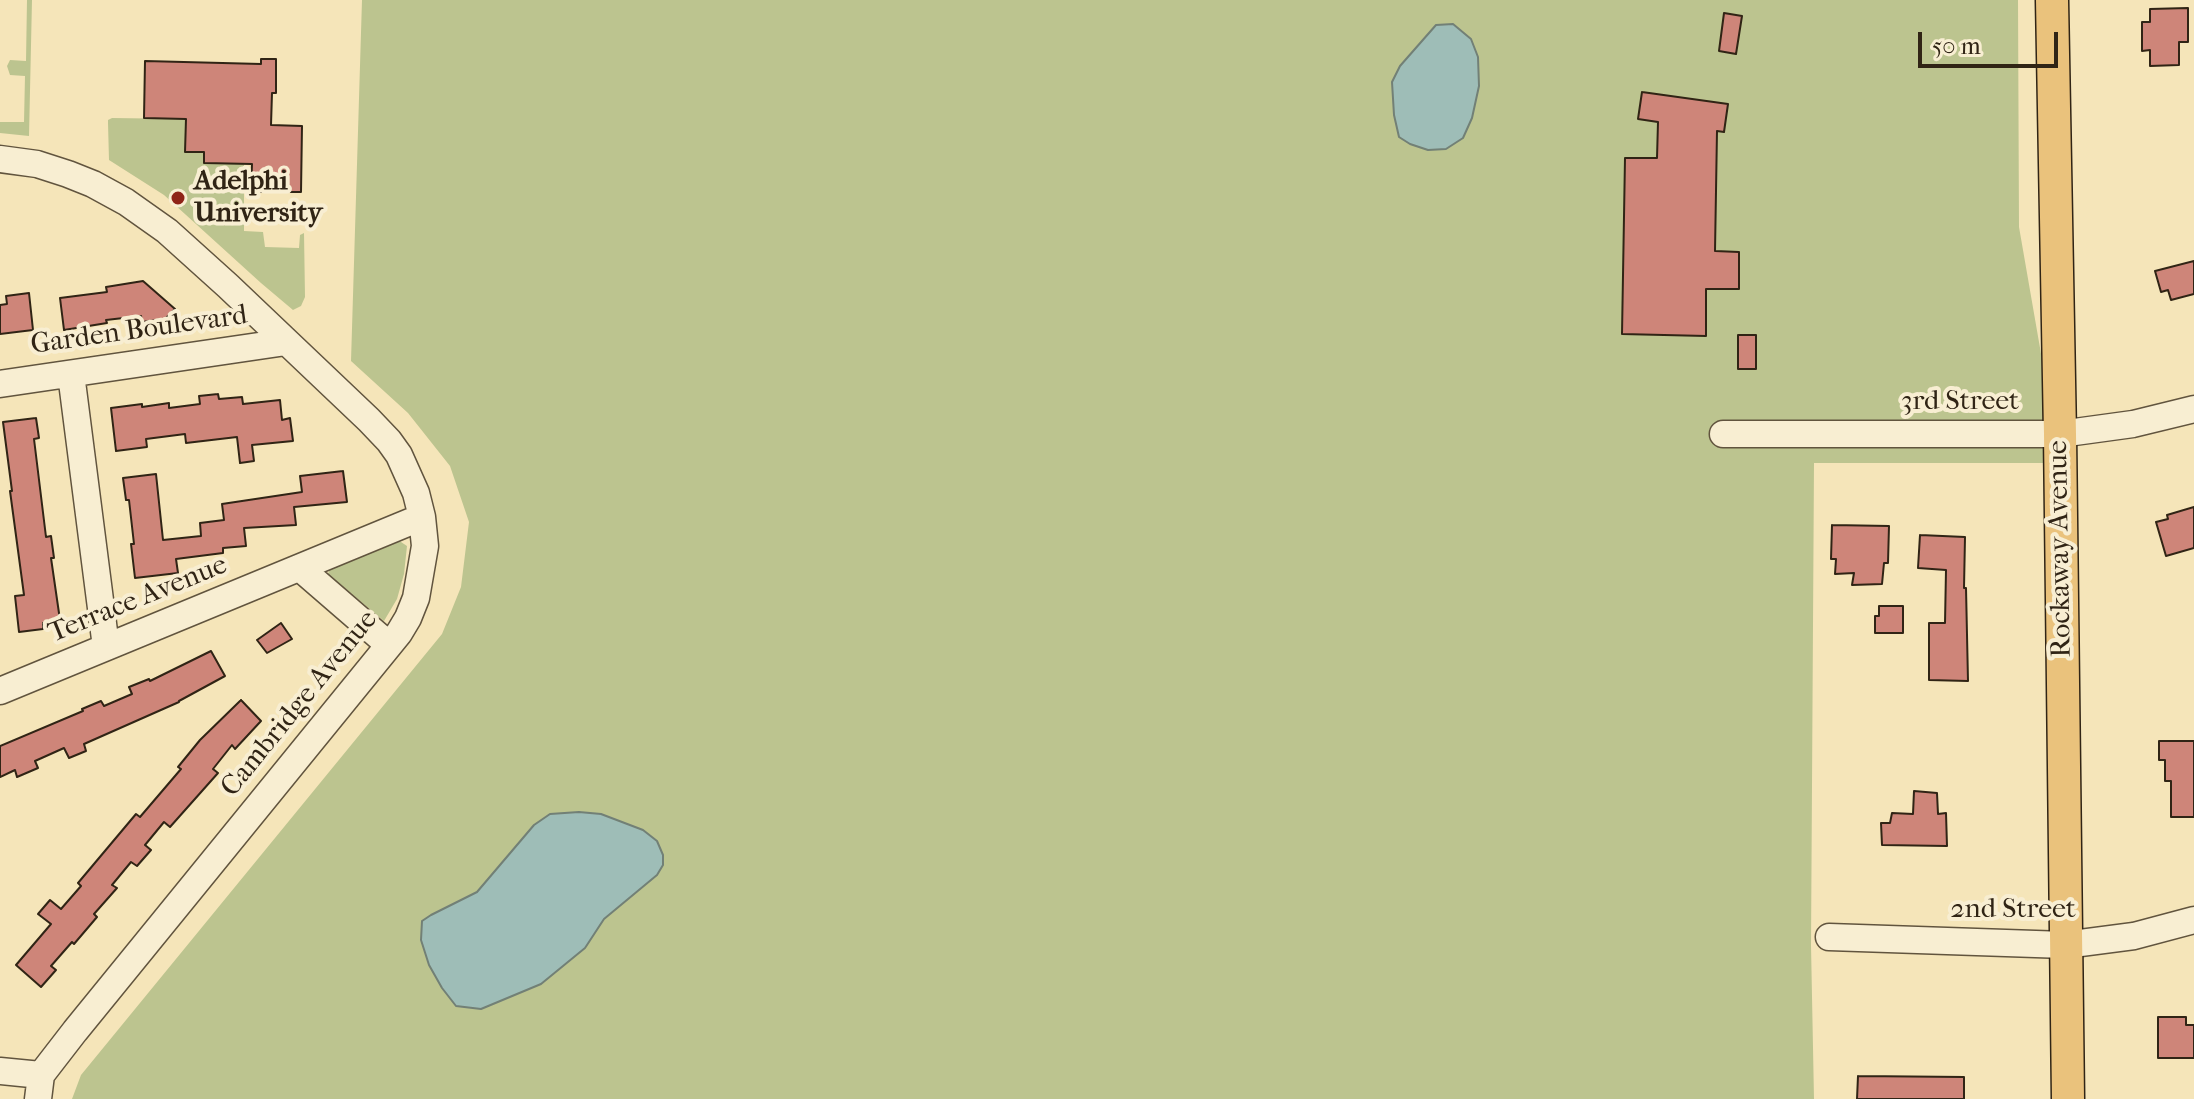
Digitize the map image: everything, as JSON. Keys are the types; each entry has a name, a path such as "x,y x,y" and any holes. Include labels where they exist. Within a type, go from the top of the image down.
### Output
{"main road":[{"name":"Rockaway Avenue","path":"2052,0 2068,1099"}],"street":[{"name":"Cambridge Avenue","path":"0,159 37,164 93,184 126,202 167,231 389,441 409,474 422,517 425,546 416,598 408,618 389,645 93,1008 39,1087"},
{"name":"Garden Boulevard","path":"0,384 286,342"},
{"path":"71,374 106,647"},
{"name":"3rd Street","path":"1723,434 2060,434 2133,424 2194,409"},
{"name":"Terrace Avenue","path":"0,691 422,517"},
{"path":"300,568 389,645"},
{"name":"2nd Street","path":"1829,937 2065,945 2134,936 2194,920"},
{"path":"0,1071 39,1087"}],"green space":[{"path":"27,0 32,0 29,136 0,133 0,122 24,122 25,76 10,75 7,66 10,60 26,61"},
{"path":"362,0 2018,0 2019,227 2060,463 1814,463 1811,945 1814,1099 72,1099 81,1075 442,634 461,587 469,522 450,466 408,413 351,361"},
{"path":"186,119 186,152 204,152 204,163 244,164 244,231 263,232 265,247 299,248 300,235 304,233 305,297 301,306 293,310 164,195 109,160 108,120"},
{"path":"398,540 407,546 404,574 397,599 384,621 328,574 331,566"}],"water":[{"path":"1453,24 1471,39 1478,57 1479,86 1472,118 1463,138 1446,149 1428,150 1399,137 1392,82 1400,66 1436,25"},
{"path":"550,814 601,814 643,830 657,841 663,855 663,865 657,875 604,919 585,948 541,984 481,1009 456,1006 429,965 421,940 422,921 477,892 534,825"}],"building":[{"path":"2188,8 2188,42 2179,42 2179,65 2150,66 2150,50 2142,51 2142,22 2150,22 2150,9"},
{"path":"1724,13 1742,16 1736,54 1719,51"},
{"path":"261,59 276,59 276,93 272,93 271,125 302,126 301,192 251,192 252,164 204,163 204,152 185,152 186,119 144,118 145,61 261,64"},
{"path":"1642,92 1728,104 1724,132 1717,131 1715,251 1739,252 1739,289 1706,289 1706,336 1622,334 1625,158 1657,158 1658,122 1638,119"},
{"path":"2194,261 2194,294 2171,300 2168,290 2161,292 2155,271"},
{"path":"143,281 175,309 165,319 142,322 141,316 64,330 60,298 107,292 106,287"},
{"path":"29,293 33,330 0,334 0,305 7,304 6,296"},
{"path":"1738,335 1756,335 1756,369 1738,369"},
{"path":"218,394 219,399 242,397 243,404 280,400 282,420 290,418 293,441 252,445 254,461 240,463 237,437 186,443 185,434 146,439 147,447 116,451 111,408 169,403 169,408 200,404 199,396"},
{"path":"36,418 39,438 34,439 46,537 51,536 60,620 43,623 43,629 19,632 15,596 24,595 3,422"},
{"path":"343,471 347,502 294,507 296,525 244,528 246,546 223,548 223,553 176,559 178,573 135,578 129,500 126,500 123,478 156,474 163,540 201,536 200,523 224,520 222,504 302,492 300,476"},
{"path":"2194,507 2194,548 2166,556 2156,522 2168,519 2167,515"},
{"path":"1832,525 1889,526 1888,563 1884,563 1882,584 1852,585 1854,573 1835,574 1836,559 1831,559"},
{"path":"1920,535 1965,537 1968,681 1929,680 1929,623 1945,623 1946,570 1918,568"},
{"path":"1879,606 1903,606 1903,633 1875,633 1875,616 1879,616"},
{"path":"281,623 292,639 267,653 257,640"},
{"path":"211,651 225,676 179,702 84,744 86,751 69,758 64,748 35,761 38,768 17,777 15,770 0,777 0,746 101,701 104,706 132,694 129,687 150,681"},
{"path":"241,700 261,721 235,749 232,745 213,769 218,773 170,827 164,822 145,845 151,850 137,866 131,862 112,885 117,888 94,914 97,917 51,966 56,970 41,987 16,965 51,924 38,914 50,900 61,909 81,886 78,883 136,814 140,817 181,769 178,767 200,740"},
{"path":"2159,741 2194,741 2194,817 2171,817 2171,781 2165,781 2165,760 2159,760"},
{"path":"1914,791 1937,793 1938,814 1946,813 1947,846 1882,845 1881,823 1890,823 1892,813 1913,814"},
{"path":"2158,1017 2186,1017 2186,1025 2194,1025 2194,1058 2158,1058"},
{"path":"1858,1076 1964,1077 1964,1099 1857,1099"}],"place":[{"name":"Adelphi University","path":"178,198"}]}
